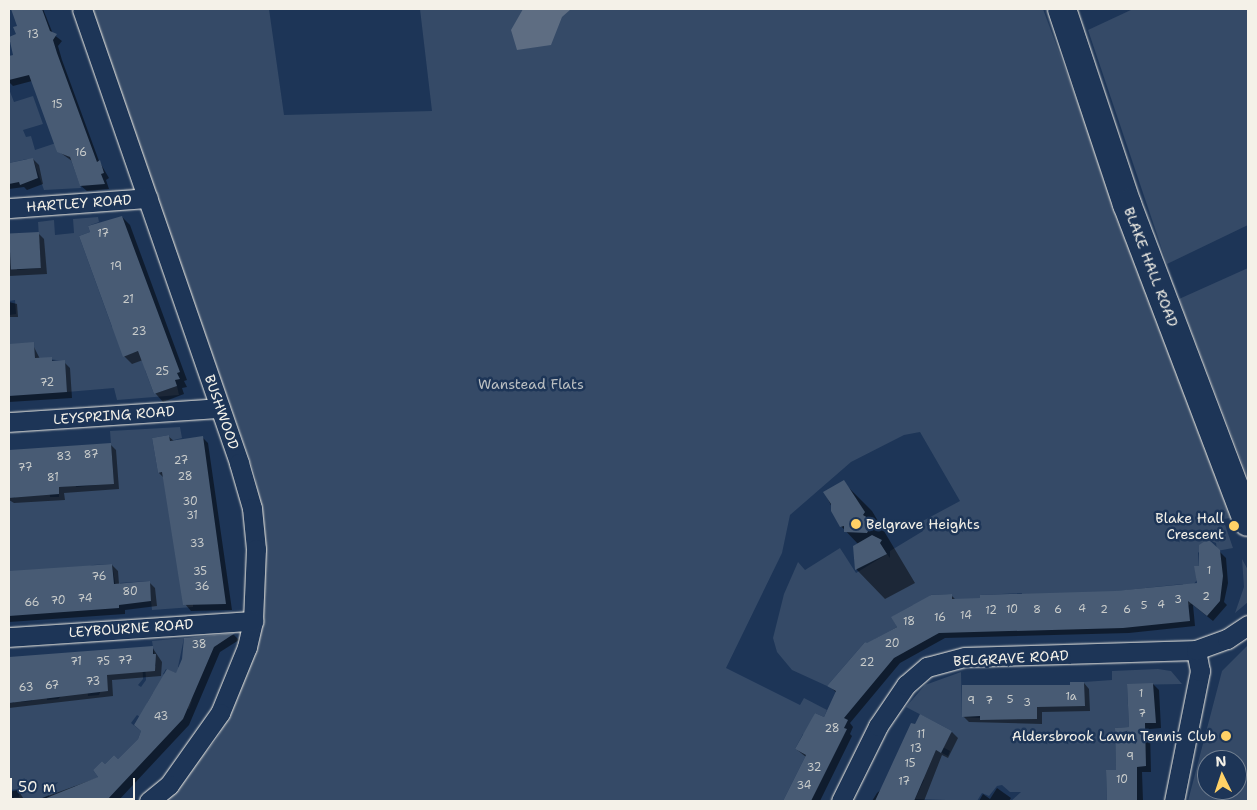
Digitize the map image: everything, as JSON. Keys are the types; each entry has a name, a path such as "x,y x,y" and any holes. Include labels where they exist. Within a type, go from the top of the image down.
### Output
{"main road":[{"name":"BLAKE HALL ROAD","path":"1062,9 1127,204 1248,522"}],"street":[{"name":"BUSHWOOD","path":"82,9 220,408 252,508 256,549 253,621 247,647 220,713 169,785 149,801"},
{"name":"HARTLEY ROAD","path":"9,208 148,198"},
{"name":"LEYSPRING ROAD","path":"9,422 220,408"},
{"name":"LEYBOURNE ROAD","path":"9,637 253,621"},
{"path":"1174,801 1200,672 1196,650 1228,639 1248,626"},
{"name":"BELGRAVE ROAD","path":"841,801 878,726 906,685 927,667 965,657 1196,650"}],"green space":[{"name":"Wanstead Flats","path":"90,9 269,9 284,115 432,111 420,9 1043,9 1232,518 1223,519 1233,548 1217,551 1216,543 1209,540 1198,553 1199,566 1195,566 1197,580 1190,589 1196,600 1188,606 1183,584 1117,591 1023,626 1022,593 980,595 981,627 952,599 951,594 930,595 930,608 913,605 892,617 897,627 875,639 878,652 865,642 827,686 792,670 777,652 773,638 784,594 798,562 805,570 840,548 856,573 887,554 890,558 890,551 923,531 919,523 960,501 920,432 904,435 851,462 790,515 782,553 726,668 800,705 804,698 827,710 824,717 815,713 812,720 813,739 803,734 795,749 806,755 783,801 164,801 216,740 232,711 254,657 263,601 265,535 255,475"},
{"path":"1133,9 1248,9 1248,225 1167,264 1088,30"},
{"path":"9,89 14,102 33,96 43,124 23,130 26,137 31,136 35,150 56,143 57,152 68,152 81,188 44,190 34,162 29,163 27,159 9,163"},
{"path":"98,217 99,222 88,226 90,232 79,236 112,327 144,316 124,356 144,349 145,370 154,394 177,386 179,395 117,400 114,388 67,392 65,361 39,358 36,372 34,342 10,374 9,315 16,314 15,300 9,301 9,254 15,254 17,270 41,268 38,222 54,220 55,235 74,233 73,219"},
{"path":"1248,268 1248,478 1179,299"},
{"path":"180,427 182,438 170,441 169,435 152,438 158,473 182,469 183,605 193,604 193,607 152,610 149,581 120,583 119,607 112,564 93,565 9,594 9,498 15,498 15,488 48,470 50,497 59,497 59,486 74,468 76,487 96,485 95,466 114,483 110,431"},
{"path":"1242,559 1248,570 1248,602 1235,613 1244,587"},
{"path":"184,638 178,667 184,670 182,676 166,669 163,674 179,682 174,692 192,700 189,709 153,693 147,703 149,723 137,715 131,723 141,731 138,739 118,759 114,755 105,764 102,761 93,770 98,777 78,792 75,786 50,799 49,795 38,800 14,801 14,797 19,797 19,789 9,790 9,703 14,703 13,677 19,677 21,702 32,701 45,675 47,700 58,699 86,672 88,696 99,695 107,673 141,672 142,647 143,679 138,685 141,687 146,680 145,666 156,666 152,641"},
{"name":"Aldersbrook Lawn Tennis Club","path":"1248,645 1248,801 1188,801 1197,767 1197,800 1247,800 1247,750 1201,750 1222,671"},
{"path":"1158,669 1171,671 1182,684 1127,685 1129,727 1115,728 1116,767 1131,770 1106,770 1107,801 1011,801 1021,792 1010,792 1002,785 997,786 989,796 982,793 977,801 915,799 924,780 921,778 923,754 932,758 936,750 948,756 950,751 939,745 936,733 948,739 952,731 906,707 925,685 961,672 962,717 998,719 998,685 1001,685 1002,719 1036,691 1084,706 1084,682 1112,680 1112,671"}],"shaded area":[{"path":"523,9 571,9 562,17 551,45 517,50 511,30"}],"building":[{"path":"11,9 42,9 50,31 57,34 53,40 57,53 97,162 100,160 104,173 101,174 105,184 80,186 70,157 57,152 29,75 9,80 9,56 13,55 9,37 16,34 13,27 17,26"},
{"path":"33,158 38,178 20,185 19,182 9,184 9,163"},
{"path":"122,216 180,372 177,373 180,379 175,380 177,386 154,394 138,351 123,357 79,236 90,232 88,226"},
{"path":"39,232 41,268 11,270 9,234"},
{"path":"34,342 35,358 52,357 52,361 65,360 67,392 9,396 9,344"},
{"path":"169,435 170,441 203,436 226,604 183,605 162,472 158,473 152,438"},
{"path":"111,443 114,484 59,487 59,494 9,498 9,450"},
{"path":"844,480 865,512 863,515 868,518 866,521 872,523 867,533 844,532 844,526 840,527 831,511 831,504 823,492"},
{"path":"872,535 882,540 880,543 887,554 855,570 853,546"},
{"path":"1208,539 1220,550 1223,576 1220,601 1207,616 1188,601 1190,621 1123,628 939,633 894,658 844,718 848,720 844,728 847,729 811,801 783,801 806,755 795,749 815,713 824,717 836,691 827,686 865,642 867,643 897,627 891,617 931,595 952,594 952,599 980,598 980,595 1115,591 1197,583 1194,566 1199,566 1199,545"},
{"path":"112,564 114,584 150,581 151,601 119,605 119,608 9,616 9,571"},
{"path":"235,633 214,647 183,719 106,801 39,801 98,777 93,770 102,761 105,764 114,755 118,759 138,739 141,731 134,725 167,669 176,673 182,659 184,638"},
{"path":"153,646 153,654 156,654 155,671 107,675 108,691 9,703 9,657"},
{"path":"1070,682 1084,682 1085,706 1037,707 1037,719 980,720 980,716 962,717 962,685 1070,685"},
{"path":"1153,683 1156,723 1145,723 1146,766 1137,767 1137,801 1107,801 1106,770 1116,770 1115,728 1129,727 1127,684"},
{"path":"920,714 952,731 941,753 936,750 914,801 875,801 911,723 915,724"}],"place":[{"name":"Belgrave Heights","path":"856,524"},
{"name":"Blake Hall Crescent","path":"1234,526"},
{"name":"Aldersbrook Lawn Tennis Club","path":"1226,736"}]}
